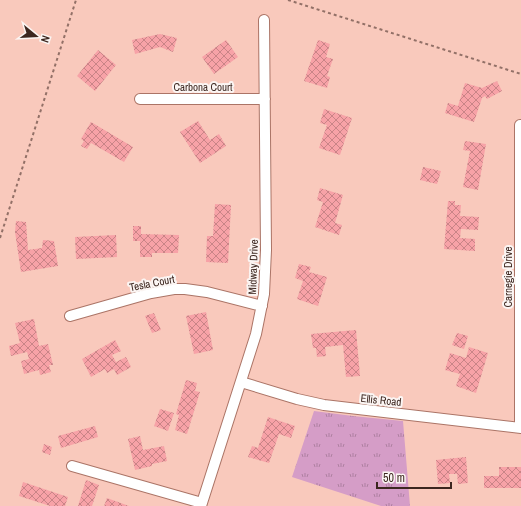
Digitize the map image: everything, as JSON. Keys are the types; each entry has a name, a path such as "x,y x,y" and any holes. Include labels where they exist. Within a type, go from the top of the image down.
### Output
{"street":[{"name":"Midway Drive","path":"202,504 258,327 262,306 266,262 264,20"},
{"name":"Carbona Court","path":"140,99 265,99"},
{"name":"Carnegie Drive","path":"520,126 520,428"},
{"name":"Tesla Court","path":"70,316 151,293 174,289 206,292 262,306"},
{"name":"Ellis Road","path":"241,382 324,406 520,428"},
{"path":"72,466 202,504"}],"path":[{"path":"0,238 76,0"},
{"path":"288,0 521,74"}],"green space":[{"path":"314,411 403,421 410,506 381,506 292,477"}],"building":[{"path":"160,34 177,38 173,52 160,47 135,54 132,40"},
{"path":"226,40 238,57 214,74 202,57"},
{"path":"318,40 330,44 326,57 333,59 327,76 330,77 327,88 304,81"},
{"path":"98,50 116,65 95,91 77,76"},
{"path":"497,81 502,91 487,99 485,96 482,98 474,122 445,113 448,103 458,106 465,83 482,88"},
{"path":"324,109 352,118 340,155 319,148 327,125 320,123"},
{"path":"198,121 210,140 219,134 226,146 200,163 180,132"},
{"path":"91,122 133,147 124,162 91,143 87,149 81,146 84,141 81,139"},
{"path":"465,141 486,144 478,190 463,187 470,151 463,150"},
{"path":"423,167 441,171 437,184 420,180"},
{"path":"320,188 343,195 335,223 342,225 339,235 315,227 323,202 317,200"},
{"path":"448,201 455,201 455,205 461,205 460,216 479,217 478,230 461,229 460,238 475,239 475,251 444,249"},
{"path":"215,204 231,205 228,263 206,262 207,236 213,236"},
{"path":"16,221 26,222 28,250 42,248 43,240 54,241 58,266 21,272 15,232"},
{"path":"133,226 141,226 141,234 179,235 178,253 152,253 152,257 140,257 140,241 133,241"},
{"path":"116,235 117,257 76,259 75,237"},
{"path":"299,264 311,267 309,272 327,277 318,306 297,299 303,281 295,278"},
{"path":"206,312 213,350 194,354 186,316"},
{"path":"154,313 161,330 152,333 145,316"},
{"path":"34,319 39,346 48,344 53,365 49,365 51,372 40,375 39,370 24,374 21,361 29,359 27,352 11,356 9,346 20,343 15,323"},
{"path":"356,330 360,376 346,377 343,345 325,347 326,356 317,357 316,348 313,348 311,334"},
{"path":"457,333 468,336 464,349 452,345"},
{"path":"115,340 121,351 112,355 116,362 126,357 131,367 117,375 114,369 107,373 105,369 91,377 82,359"},
{"path":"469,347 488,353 476,393 456,386 460,374 445,370 450,353 466,358"},
{"path":"186,380 197,383 195,391 200,392 187,434 175,430 179,415 176,414"},
{"path":"160,409 174,413 168,431 154,426"},
{"path":"268,417 295,426 291,438 279,434 269,463 248,457 252,446 258,448"},
{"path":"95,426 98,437 61,448 58,436"},
{"path":"140,436 143,450 164,446 167,461 135,470 128,439"},
{"path":"44,444 52,447 50,455 42,452"},
{"path":"466,457 468,483 458,484 457,474 449,474 450,483 438,484 436,460"},
{"path":"499,467 521,467 521,488 484,488 484,476 499,476"},
{"path":"86,480 99,485 92,506 78,506"},
{"path":"23,482 68,497 65,506 50,506 19,496"},
{"path":"107,498 129,506 104,506"}]}
